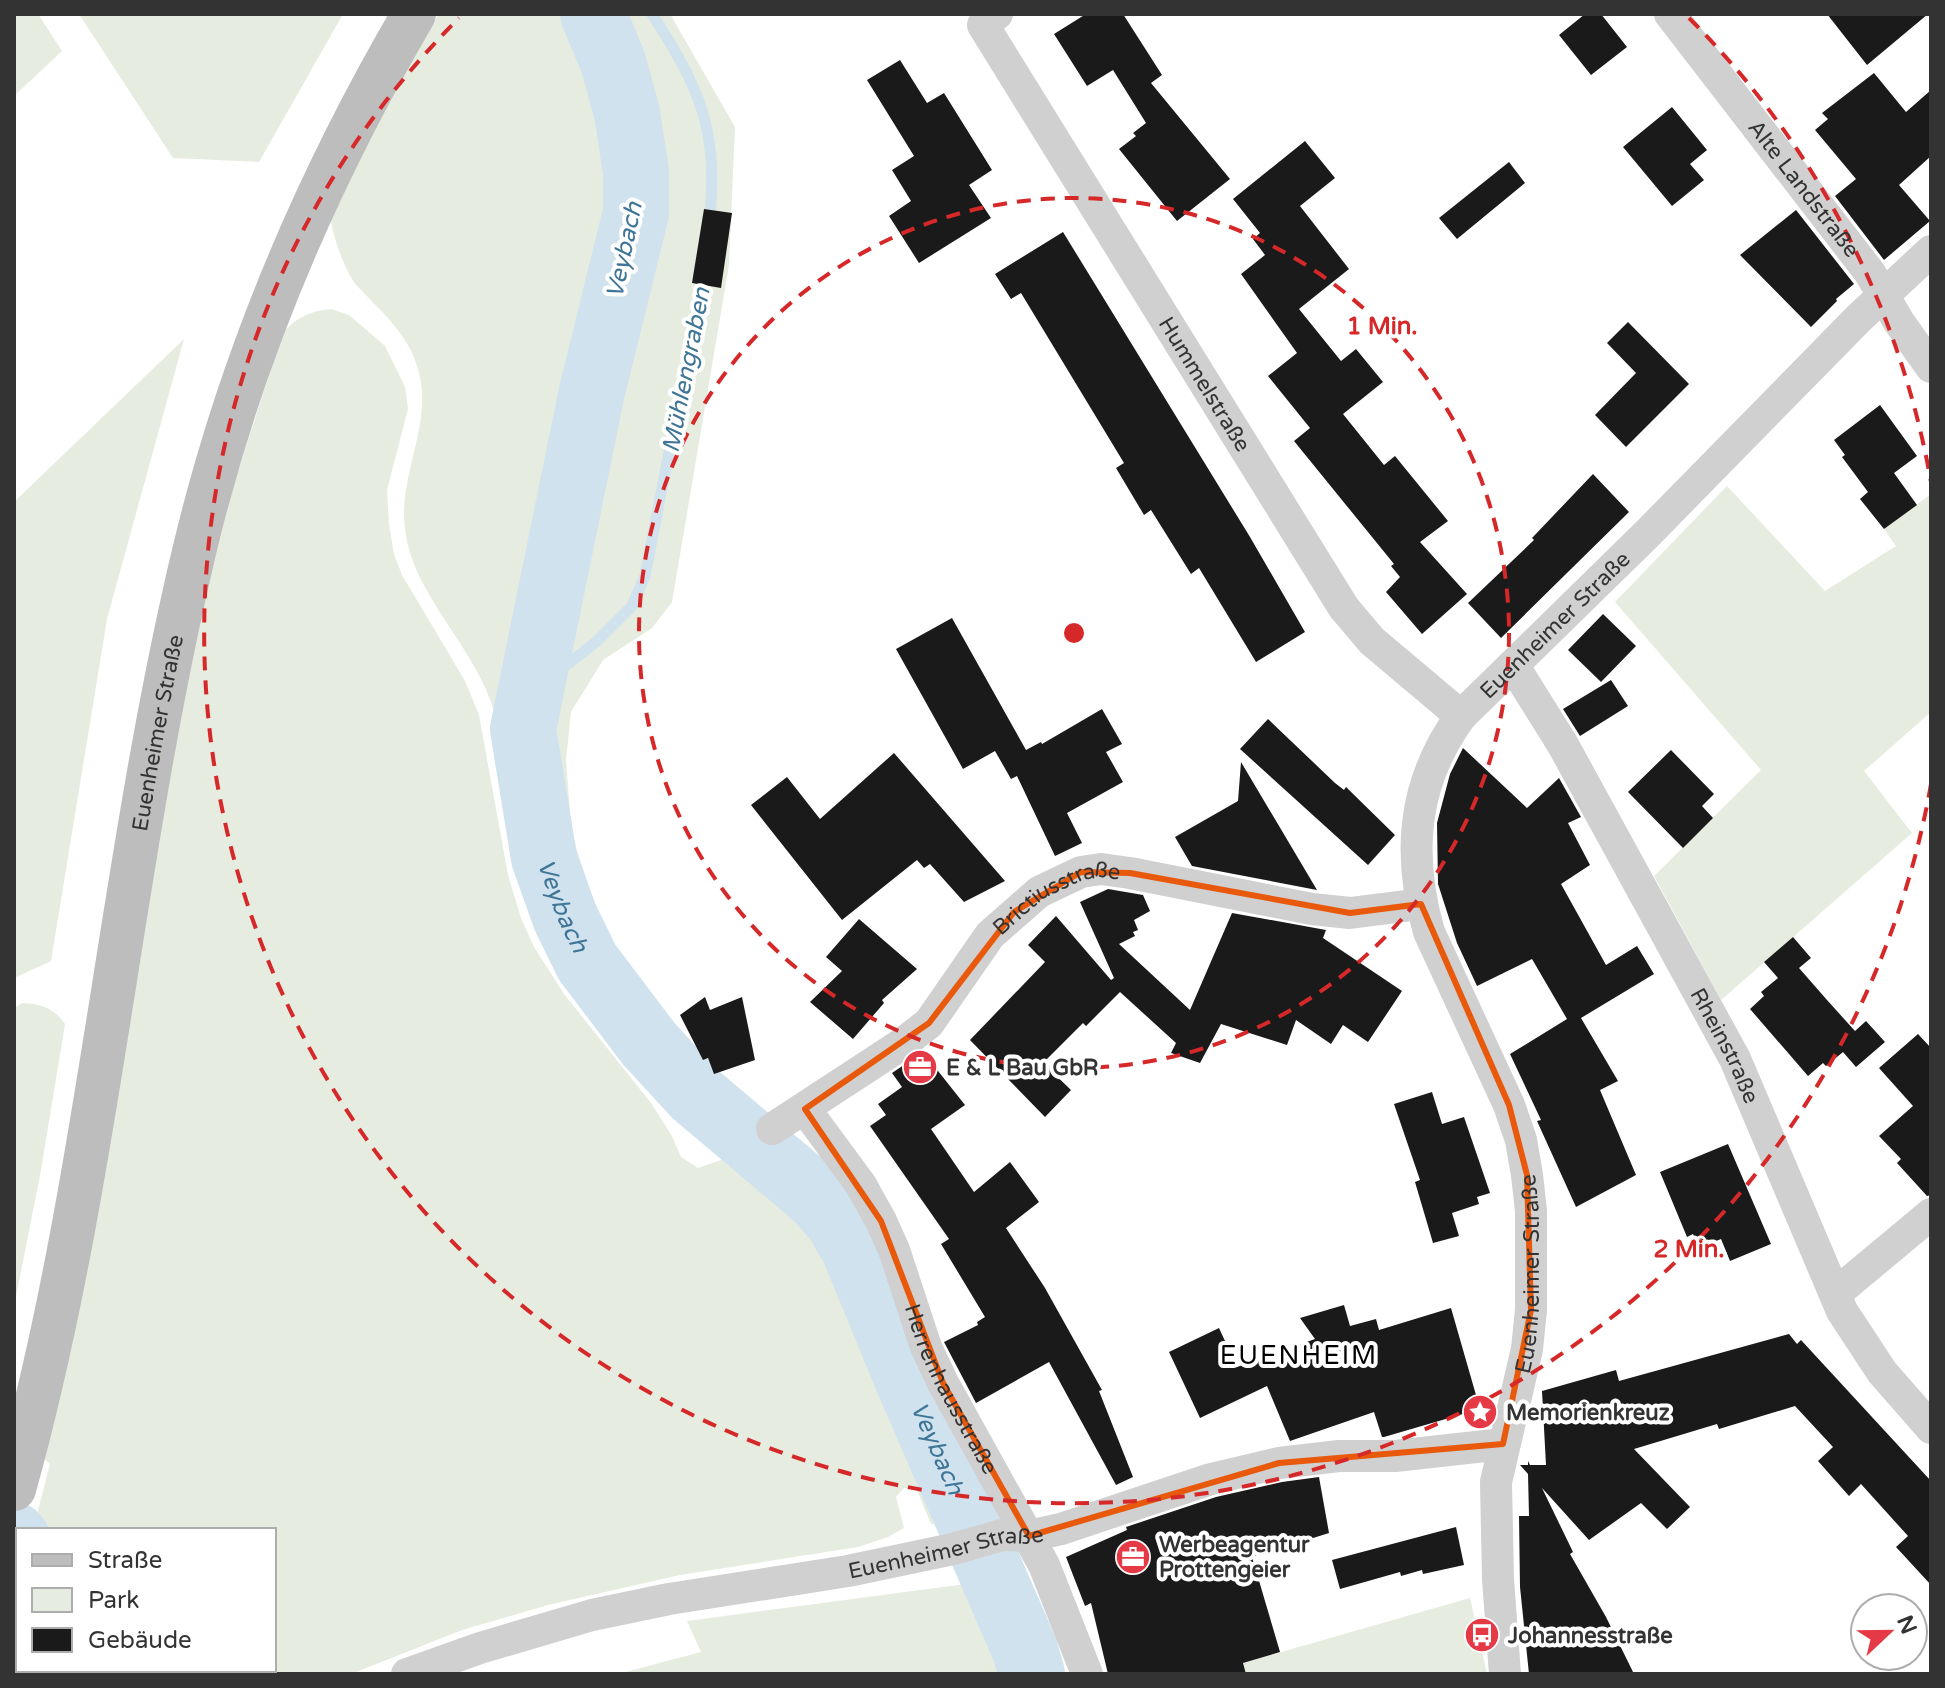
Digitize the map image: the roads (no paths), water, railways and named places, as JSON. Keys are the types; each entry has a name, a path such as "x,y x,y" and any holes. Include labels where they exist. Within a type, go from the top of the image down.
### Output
{"main road":[{"name":"Euenheimer Straße","path":"14,1489 74,1222 140,814 196,545 237,401 288,264 352,125 414,14"}],"street":[{"name":"Alte Landstraße","path":"1670,14 1870,273 1931,367"},
{"name":"Hummelstraße","path":"990,19 1344,608 1372,641 1461,716"},
{"name":"Euenheimer Straße","path":"407,1674 480,1648 592,1615 669,1599 848,1571 1016,1535 1061,1529 1211,1479 1279,1463 1339,1456 1395,1456 1503,1444 1527,1349 1531,1310 1531,1211 1521,1140 1509,1105 1429,932 1421,904 1415,866 1416,828 1434,763 1444,739 1461,716 1647,534 1883,294 1931,251"},
{"name":"Rheinstraße","path":"1513,665 1563,745 1735,1059 1842,1311 1882,1372 1931,1428"},
{"name":"Brictiusstraße","path":"772,1129 929,1023 990,935 1039,892 1081,872 1101,869 1130,873 1312,909 1350,913 1421,904"},
{"name":"Herrenhausstraße","path":"805,1109 861,1185 881,1221 894,1250 926,1347 1016,1535 1044,1565 1087,1674"},
{"path":"1835,1294 1931,1214"},
{"path":"1503,1444 1496,1482 1498,1579 1505,1674"}],"waterway":[{"name":"Veybach","path":"593,14 613,62 627,113 636,172 636,213 592,391 523,729 544,858 565,917 587,962 649,1044 695,1094 818,1198 837,1220 853,1247 1025,1650 1032,1674"},
{"name":"Mühlengraben","path":"652,14 683,66 703,112 711,162 709,223"},
{"name":"Mühlengraben","path":"530,686 564,667 596,642 632,606 645,576 704,272"}],"place":[{"name":"E & L Bau GbR","path":"920,1067"},
{"name":"Memorienkreuz","path":"1480,1412"},
{"name":"Werbeagentur Prottengeier","path":"1133,1557"},
{"name":"Johannesstraße","path":"1482,1635"}],"district":[{"name":"EUENHEIM","path":"1299,1355"}]}
